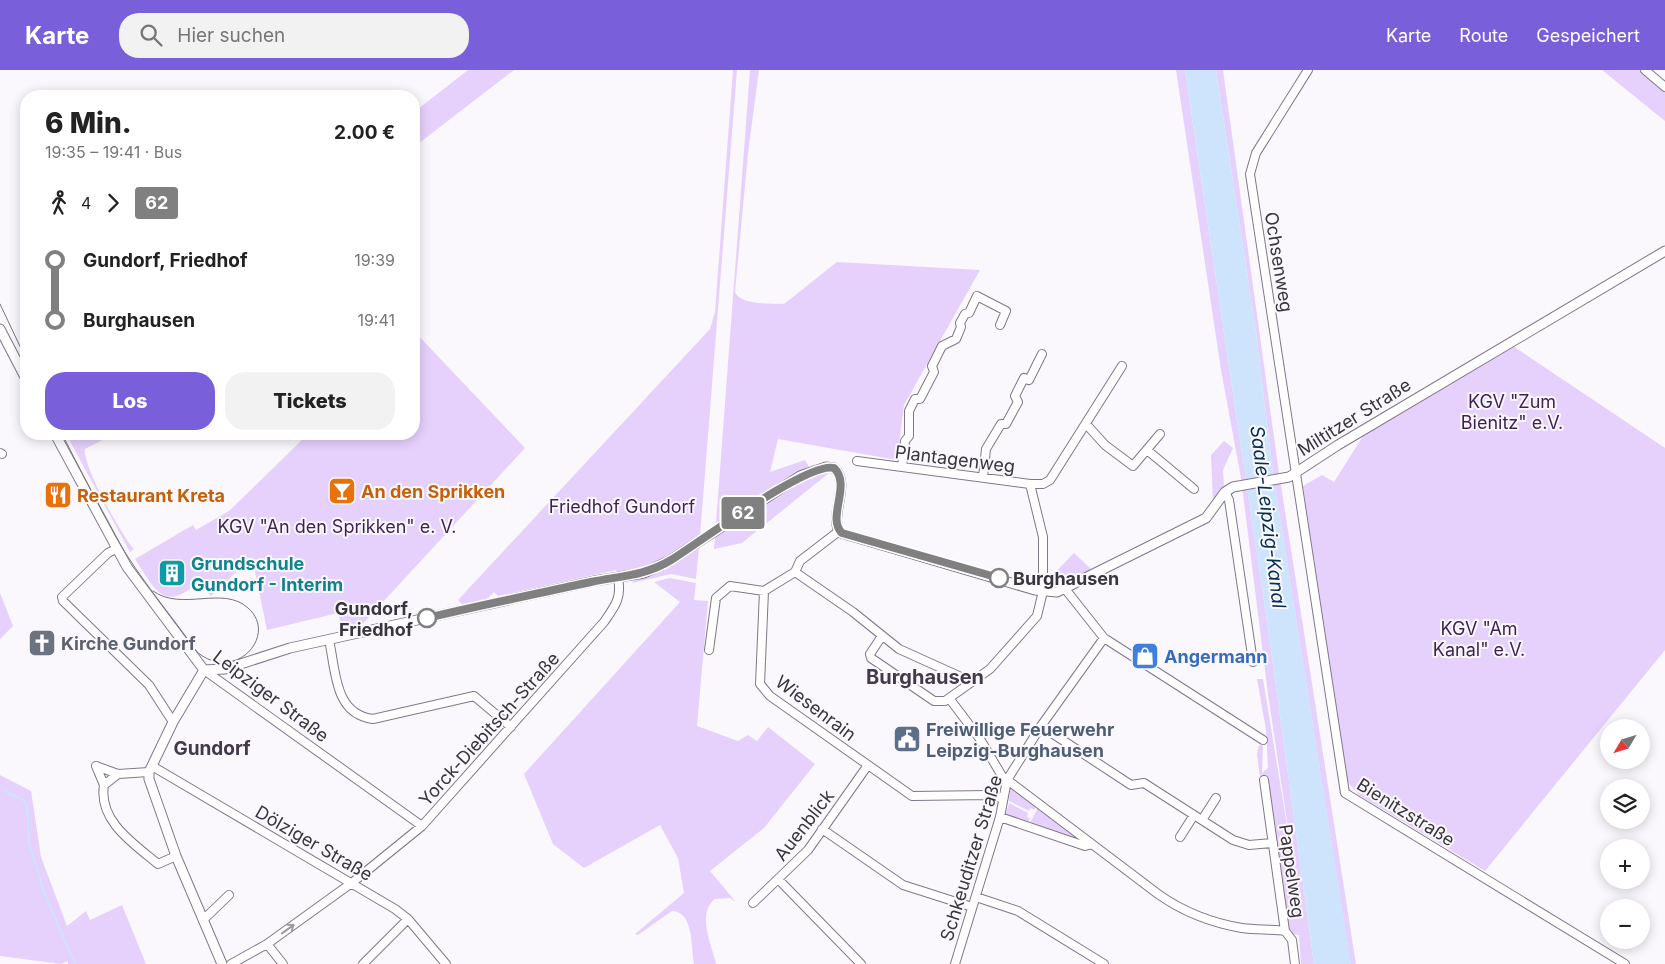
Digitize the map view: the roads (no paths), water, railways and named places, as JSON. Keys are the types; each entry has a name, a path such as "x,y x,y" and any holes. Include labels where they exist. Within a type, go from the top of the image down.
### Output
{"street":[{"name":"Ochsenweg","path":"1296,473 1250,174 1256,153 1308,70"},
{"path":"1645,70 1665,86"},
{"name":"Miltitzer Straße","path":"1062,591 1206,518 1225,492 1238,486 1284,478 1296,473 1338,445 1665,251"},
{"path":"902,467 905,442 909,436 910,411 915,399 920,399 934,372 932,366 942,346 956,339 961,327 960,323 965,314 969,313 977,296 1006,311 1000,325"},
{"path":"0,329 20,367"},
{"path":"983,477 988,442 1001,424 1006,424 1018,402 1015,396 1024,378 1029,380 1042,354"},
{"path":"1030,484 1043,484 1050,480 1122,366"},
{"path":"1086,424 1105,444 1133,466 1160,434"},
{"name":"Leipziger Straße","path":"58,440 116,549 161,614 204,670 422,826"},
{"path":"1147,450 1194,489"},
{"name":"Plantagenweg","path":"857,461 1030,484 1043,538 1043,591 1034,621 990,669 950,698"},
{"path":"222,964 176,856 150,786 151,769 173,722 204,670 225,669 290,648 644,573 654,569 715,532 772,494 813,471 826,467 834,468 841,482 837,525 839,531 1043,591 1062,591 1104,638 1263,740"},
{"name":"Bienitzstraße","path":"1296,473 1344,793 1625,964"},
{"path":"1225,492 1229,500 1253,662"},
{"path":"709,650 716,598 730,586 764,590 795,572 800,561 839,531"},
{"path":"116,549 108,553 62,597 63,601 149,685 173,722"},
{"path":"795,572 899,649 961,677 968,684"},
{"name":"Yorck-Diebitsch-Straße","path":"231,964 267,944 352,882 422,826 604,622 619,596 618,578"},
{"name":"Wiesenrain","path":"764,590 760,684 770,696 912,796 997,795 1002,798"},
{"path":"882,636 870,654 871,658 934,701 942,702 950,698 980,739 995,768 1007,780 1158,894 1185,910 1240,928 1285,931"},
{"name":"Schkeuditzer Straße","path":"954,964 1000,818 1002,798 1007,780 1041,726 1104,638"},
{"path":"329,640 342,700 349,709 357,714 373,719 474,696 511,727"},
{"path":"1041,726 1131,785 1144,783 1239,843 1272,843"},
{"name":"Auenblick","path":"861,964 778,879 804,854 868,765"},
{"path":"151,769 118,774 96,766 104,785 106,806 111,818 122,834 158,864 176,856"},
{"name":"Dölziger Straße","path":"151,769 352,882 408,920 446,964"},
{"path":"104,785 118,774"},
{"name":"Pappelweg","path":"1264,780 1285,931 1292,940 1296,964"},
{"path":"1202,820 1216,798"},
{"path":"1180,837 1194,815"},
{"path":"1000,818 1085,846 1092,844"},
{"path":"822,829 903,885 972,907"},
{"path":"753,903 778,879"},
{"path":"203,920 229,894"},
{"path":"976,896 1018,910 1104,964"},
{"path":"363,964 408,920"},
{"path":"267,944 282,964"}],"water":[{"name":"Saale-Leipzig-Kanal","path":"1185,70 1216,70 1256,332 1273,473 1351,964 1314,964 1269,635"}],"waterway":[{"path":"5,791 23,800 27,806 29,843 45,895 75,964"}],"tram line":[{"path":"0,304 20,346"},
{"path":"65,440 126,554 197,652 211,660 225,662 238,659 248,652 256,642 258,631 256,619 248,608 238,602 215,598 177,599 164,597 153,591"}],"place":[{"name":"An den Sprikken","path":"342,491"},
{"name":"Restaurant Kreta","path":"58,495"},
{"name":"Grundschule Gundorf - Interim","path":"172,573"},
{"name":"Burghausen","path":"999,578"},
{"name":"Gundorf, Friedhof","path":"427,618"},
{"name":"Kirche Gundorf","path":"42,643"},
{"name":"Angermann","path":"1145,656"},
{"name":"Freiwillige Feuerwehr Leipzig-Burghausen","path":"907,739"}],"district":[{"name":"Burghausen","path":"925,677"},
{"name":"Gundorf","path":"212,748"}],"park label":[{"name":"KGV \"Zum Bienitz\" e.V.","path":"1512,411"},
{"name":"Friedhof Gundorf","path":"622,506"},
{"name":"KGV \"An den Sprikken\" e. V.","path":"337,526"},
{"name":"KGV \"Am Kanal\" e.V.","path":"1479,638"}]}
